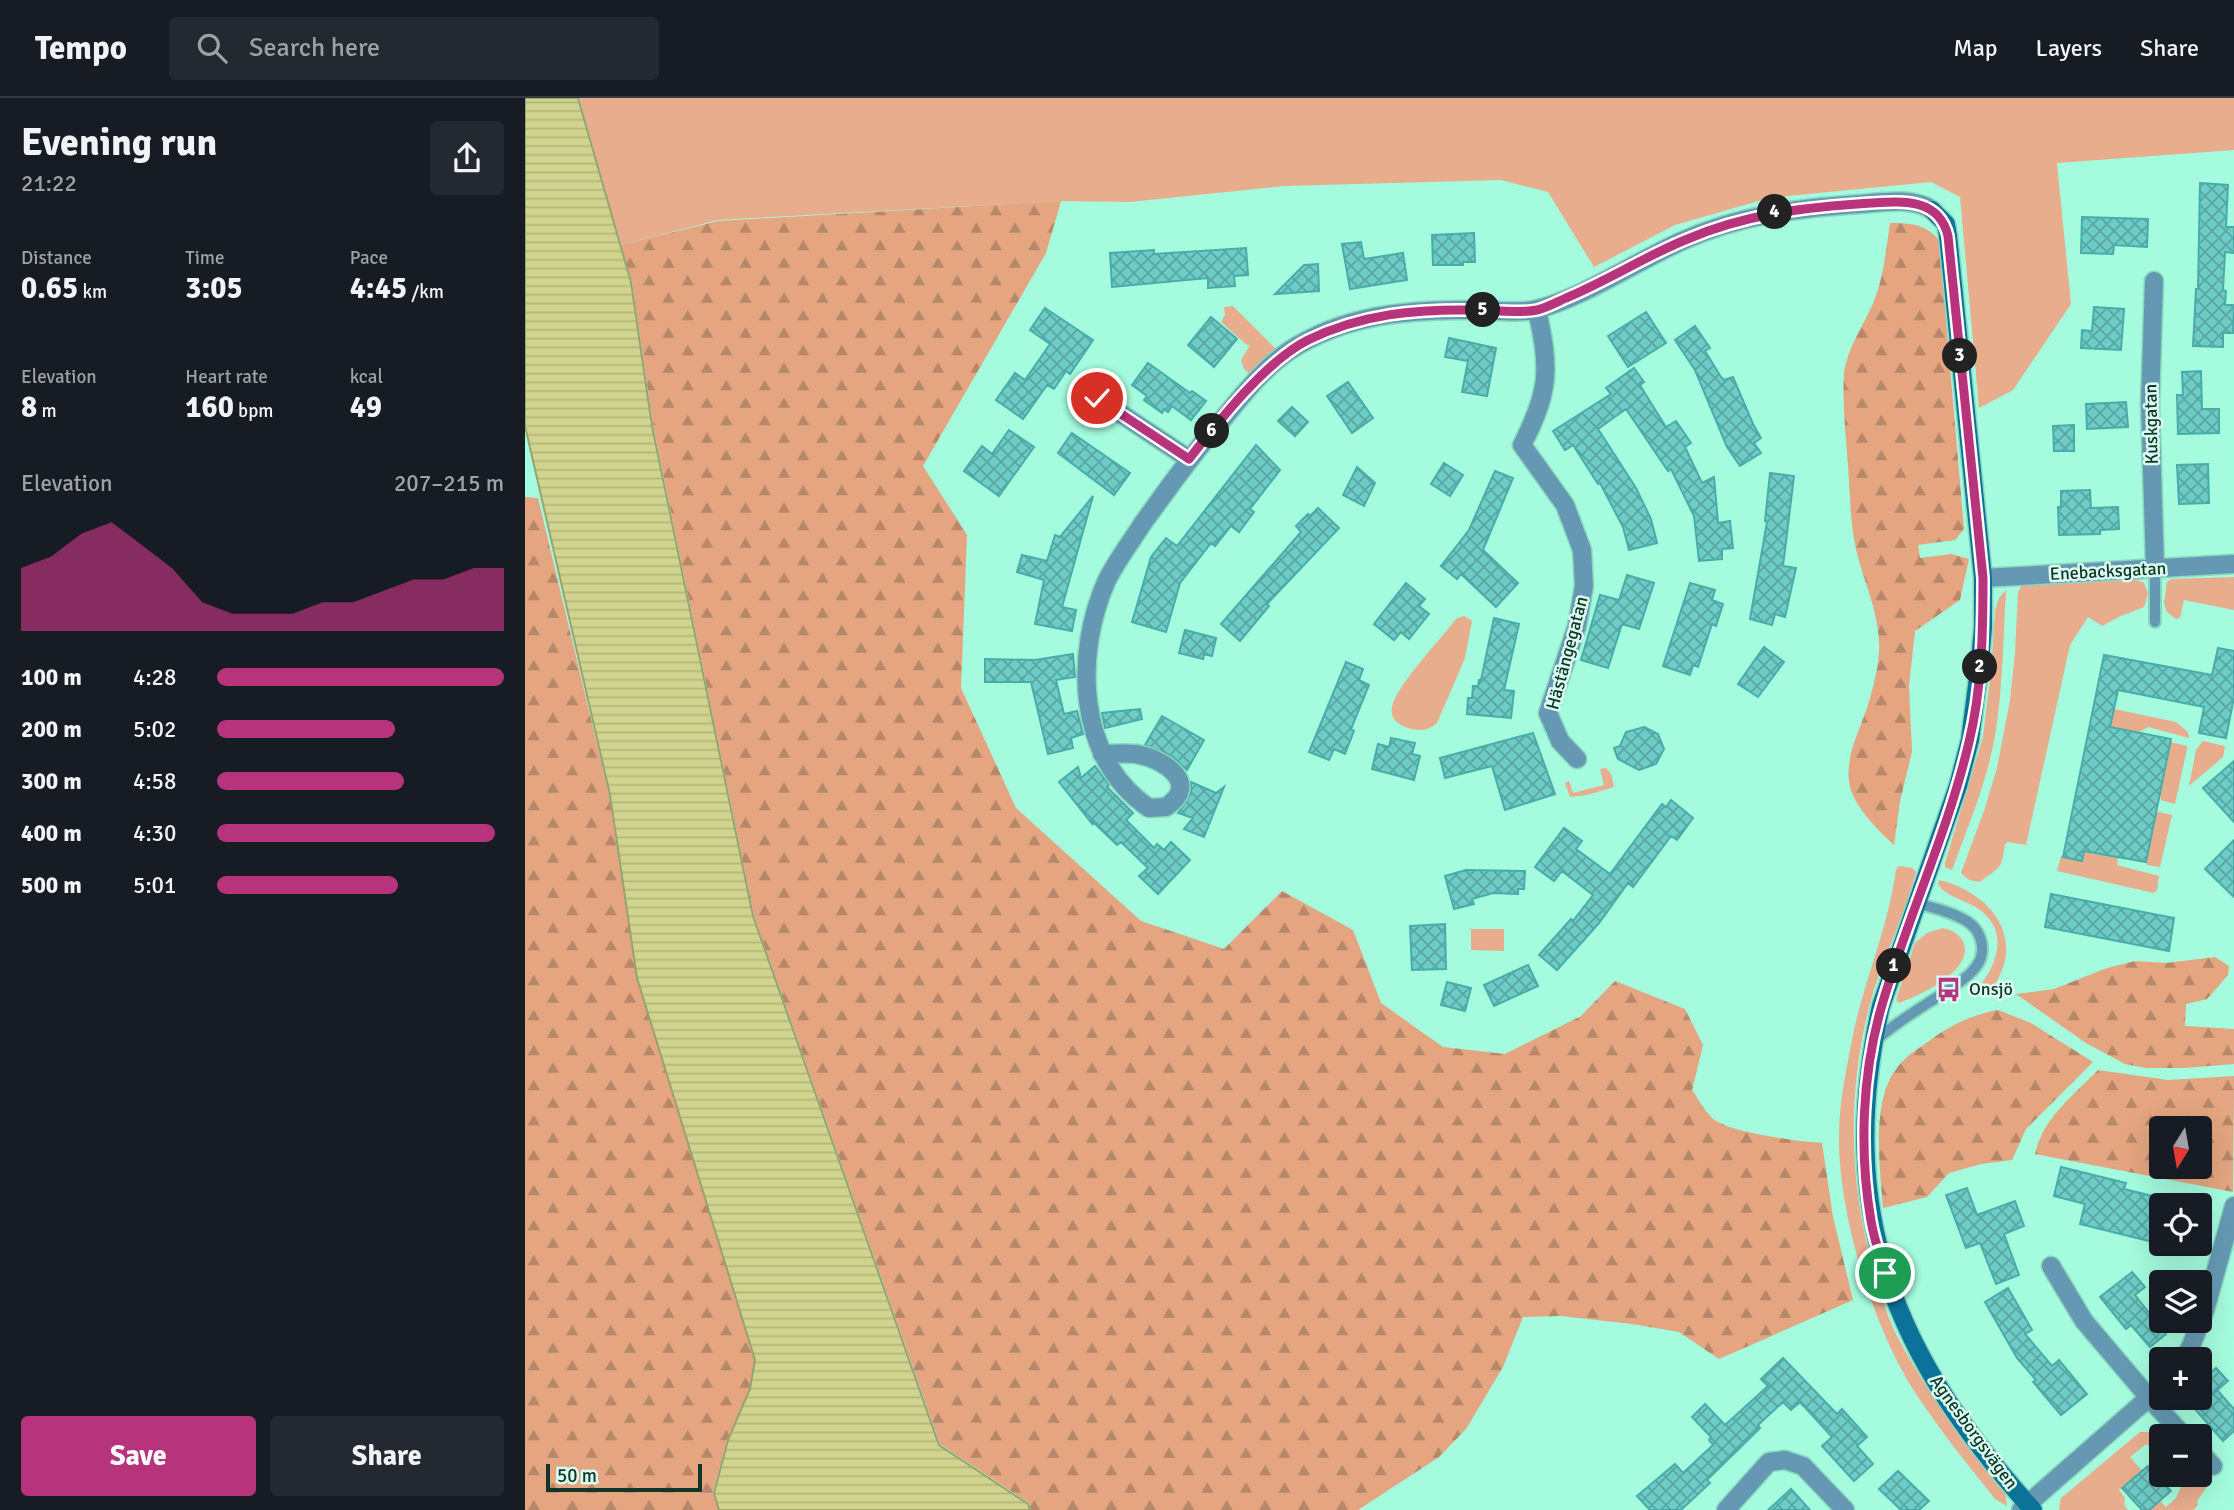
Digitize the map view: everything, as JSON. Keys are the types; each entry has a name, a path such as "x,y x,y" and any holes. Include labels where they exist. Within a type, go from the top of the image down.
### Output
{"street":[{"name":"Agnesborgsvägen","path":"1537,310 1583,291 1684,240 1729,223 1767,214 1884,202 1915,203 1933,209 1946,225 1983,578 1980,660 1970,740 1958,786 1881,1006 1873,1043 1865,1107 1865,1165 1871,1222 1885,1273 1914,1345 1939,1389 2027,1508"},
{"name":"Kuskgatan","path":"2154,281 2150,403 2155,568"},
{"path":"1102,754 1090,713 1086,666 1099,601 1118,560 1189,459 1250,388 1287,352 1310,339 1353,322 1406,311 1537,310"},
{"name":"Hästängegatan","path":"1537,310 1546,374 1544,395 1539,412 1522,445 1565,505 1582,550 1584,586 1577,626 1548,713 1559,741 1577,759"},
{"path":"1097,398 1189,459"},
{"name":"Enebacksgatan","path":"1983,578 2234,564"},
{"path":"2190,1347 2205,1310 2234,1206"},
{"path":"2051,1266 2084,1321 2149,1386"},
{"path":"2027,1508 2149,1399"},
{"path":"1726,1510 1769,1462 1785,1460 1803,1466 1845,1510"}],"lane":[{"path":"2155,568 2155,622"},
{"path":"1873,1043 1975,969 1982,958 1979,931 1968,921 1917,903"}],"shaded area":[{"path":"525,98 578,98 631,282 652,426 753,916 939,1445 1028,1504 1030,1510 719,1510 714,1493 728,1440 750,1389 755,1360 637,978 610,795 525,426"},
{"path":"579,98 2234,98 2234,150 2057,163 2071,304 2013,390 1979,408 1960,197 1931,182 1769,198 1675,225 1594,267 1548,192 1501,180 1284,186 1130,202 1061,201 718,220 621,245"},
{"path":"1233,306 1277,350 1253,377 1244,369 1241,360 1250,345 1221,322 1225,315 1224,307"},
{"path":"2234,577 2234,610 2184,600 2180,618 2176,619 2167,612 2164,603 2167,582 2171,579"},
{"path":"2134,579 2144,583 2148,594 2144,607 2102,626 2088,617 2070,645 2026,845 2008,842 1996,870 1980,882 1969,880 1961,873 1997,768 2010,700 2018,592 2022,585 2032,583"},
{"path":"2006,590 1998,718 1992,753 1952,870 1945,867 1945,863 1983,737 1995,611 1999,598"},
{"path":"1464,616 1472,621 1465,658 1437,723 1422,730 1400,724 1393,716 1392,708 1401,688 1456,619"},
{"path":"2114,709 2176,722 2188,732 2189,738 2148,727 2138,733 2113,856 2118,857 2117,865 2159,876 2154,893 2057,871 2061,856 2081,861"},
{"path":"2203,741 2225,746 2223,757 2189,786 2196,750"},
{"path":"2170,742 2187,746 2175,804 2161,800 2160,795"},
{"path":"1606,768 1611,774 1614,787 1570,797 1565,783 1569,781 1573,793 1604,785 1600,769"},
{"path":"2156,813 2172,815 2160,867 2147,865 2146,862"},
{"path":"1899,866 1912,868 1916,872 1869,1007 1857,1076 1854,1146 1861,1216 1878,1284 1896,1334 1933,1396 2005,1491 2007,1506 1995,1499 1956,1449 1902,1370 1873,1306 1852,1236 1845,1200 1839,1135 1843,1088 1857,1019"},
{"path":"1939,880 1974,895 1998,920 2006,951 2003,969 1993,987 1982,983 1996,955 1997,936 1994,927 1980,910 1942,889 1938,884"},
{"path":"1943,928 1956,933 1963,941 1965,954 1960,964 1942,981 1899,1003 1896,1000 1915,943 1927,933"},
{"path":"1471,929 1504,929 1504,951 1471,950"},
{"path":"2140,1432 2149,1432 2149,1446 2146,1444 2130,1457 2142,1471 2119,1490 2125,1498 2124,1505 2128,1510 2059,1510 2061,1498"},
{"path":"2181,1487 2207,1487 2193,1510 2149,1510 2160,1501 2166,1507 2176,1498"}],"green space":[{"path":"1061,201 1046,253 923,466 967,535 961,688 1016,808 1141,921 1224,949 1282,891 1353,930 1381,1003 1443,1047 1505,1054 1581,1016 1615,981 1685,1009 1703,1045 1692,1090 1711,1117 1731,1128 1747,1132 1822,1143 1833,1217 1853,1300 1719,1359 1679,1332 1561,1316 1523,1317 1503,1367 1466,1429 1439,1457 1358,1510 1031,1510 1029,1503 940,1444 754,916 653,425 632,282 621,245 718,221"},
{"path":"1890,223 1917,226 1939,240 1964,529 1955,540 1918,545 1920,558 1951,554 1969,559 1960,600 1915,631 1909,686 1912,752 1900,801 1894,845 1860,807 1849,781 1852,751 1876,674 1879,642 1876,618 1852,528 1843,397 1846,364 1877,292"},
{"path":"525,497 538,498 609,794 637,978 755,1359 750,1389 727,1440 713,1492 719,1510 525,1510"},
{"path":"2215,957 2229,966 2228,975 2207,999 2186,1004 2185,1026 2234,1029 2234,1064 2146,1068 2125,1064 2086,1043 2016,994 2054,989 2107,968 2135,961 2166,963"},
{"path":"1998,1010 2031,1023 2093,1062 2026,1129 2012,1160 1981,1164 1949,1173 1927,1197 1883,1208 1879,1130 1885,1091 1892,1075 1909,1055 1945,1030 1962,1021"},
{"path":"2098,1070 2168,1080 2234,1076 2233,1192 2170,1180 2212,1180 2212,1116 2149,1116 2149,1176 2035,1154 2045,1129 2069,1099"}],"building":[{"path":"2200,183 2228,185 2226,227 2234,227 2234,253 2225,252 2223,290 2226,291 2225,305 2234,305 2233,333 2223,333 2223,347 2193,346 2198,289"},
{"path":"2082,217 2148,219 2147,247 2114,245 2113,254 2081,253"},
{"path":"1474,233 1475,262 1463,262 1463,265 1433,265 1432,235"},
{"path":"1361,242 1364,259 1403,253 1407,280 1350,289 1342,244"},
{"path":"1246,248 1248,275 1234,276 1235,286 1208,288 1208,278 1112,287 1110,253 1154,250 1154,254"},
{"path":"1318,264 1319,291 1275,294 1304,265"},
{"path":"2094,307 2124,309 2121,350 2081,348 2082,330 2092,331"},
{"path":"1045,308 1093,340 1070,374 1066,371 1054,389 1047,385 1023,419 996,400 1015,373 1025,380 1050,344 1030,330"},
{"path":"1646,312 1666,343 1628,367 1608,336"},
{"path":"1211,317 1237,339 1214,367 1188,345"},
{"path":"1695,326 1710,348 1705,351 1721,377 1724,380 1733,377 1761,438 1754,443 1761,453 1740,466 1727,447 1695,370 1675,340"},
{"path":"1449,338 1496,348 1487,396 1462,392 1468,361 1445,357"},
{"path":"1148,363 1206,401 1191,420 1172,406 1168,412 1164,409 1162,413 1144,400 1147,396 1132,385"},
{"path":"1634,368 1644,382 1640,385 1666,427 1676,421 1691,443 1685,447 1702,483 1714,477 1718,523 1730,521 1733,548 1722,549 1722,559 1699,561 1694,516 1671,469 1668,471 1626,409 1598,429 1636,488 1651,519 1657,543 1629,550 1623,527 1600,483 1598,484 1573,445 1565,450 1553,431 1611,394 1606,388"},
{"path":"2201,371 2202,409 2219,409 2219,433 2178,434 2177,395 2183,395 2182,372"},
{"path":"1348,382 1373,418 1352,433 1327,396"},
{"path":"2126,402 2128,427 2087,429 2086,404"},
{"path":"1292,407 1308,422 1295,436 1278,421"},
{"path":"2074,425 2074,451 2054,451 2053,426"},
{"path":"1009,430 1034,447 999,496 964,471 982,446 992,454"},
{"path":"1072,433 1130,473 1114,495 1058,453"},
{"path":"1256,445 1280,470 1250,509 1254,512 1239,532 1231,526 1215,546 1211,543 1180,583 1166,632 1132,622 1151,557 1166,538 1177,546"},
{"path":"1444,463 1463,475 1450,496 1431,484"},
{"path":"2208,464 2209,503 2179,504 2177,465"},
{"path":"1357,467 1375,483 1364,506 1343,495"},
{"path":"1495,471 1513,478 1483,550 1518,583 1496,607 1461,574 1457,579 1441,566 1469,530"},
{"path":"1770,473 1794,476 1783,566 1796,568 1785,617 1775,614 1772,625 1750,619 1767,522"},
{"path":"2090,490 2091,508 2118,507 2119,529 2100,530 2100,534 2059,535 2058,507 2061,507 2061,491"},
{"path":"1093,496 1062,607 1076,610 1072,631 1035,624 1044,580 1017,572 1022,555 1047,561 1055,535 1060,537"},
{"path":"1318,508 1339,528 1267,604 1269,606 1240,641 1221,624 1301,532 1296,526"},
{"path":"1627,575 1654,583 1639,629 1622,624 1608,668 1581,660 1600,595 1619,600"},
{"path":"1406,583 1425,599 1419,606 1429,614 1409,639 1401,632 1394,640 1374,624"},
{"path":"1690,583 1715,590 1712,600 1723,604 1716,626 1712,624 1698,667 1693,665 1690,675 1663,666"},
{"path":"1494,618 1519,624 1504,690 1514,691 1511,718 1467,714 1468,698 1472,698 1473,686 1478,686 1481,680"},
{"path":"1185,630 1216,638 1212,656 1204,654 1203,659 1179,653"},
{"path":"1764,647 1784,662 1758,697 1738,684"},
{"path":"2218,648 2234,651 2234,697 2226,738 2199,733 2204,707 2118,690 2110,727 2171,739 2146,862 2084,851 2082,861 2063,857 2104,655 2212,675"},
{"path":"1073,654 1075,677 1056,680 1064,714 1077,711 1083,734 1071,738 1073,748 1048,754 1031,682 985,682 985,659 1035,660"},
{"path":"1346,662 1363,669 1359,680 1369,685 1351,729 1354,731 1345,754 1334,749 1329,760 1309,752"},
{"path":"1140,709 1142,719 1105,728 1102,713"},
{"path":"1162,716 1204,740 1187,770 1172,756 1145,745"},
{"path":"1644,727 1658,734 1664,749 1656,764 1639,770 1618,759 1614,748 1620,746 1626,732"},
{"path":"1533,733 1555,794 1505,810 1492,766 1445,778 1440,758"},
{"path":"1391,738 1415,743 1412,754 1420,756 1414,780 1372,769 1378,744 1389,747"},
{"path":"2234,761 2234,822 2203,788"},
{"path":"1095,766 1109,785 1107,787 1133,813 1126,820 1154,848 1157,844 1164,850 1171,842 1190,860 1158,894 1139,876 1148,868 1121,842 1117,845 1091,820 1093,825 1059,782 1078,767 1081,778"},
{"path":"1191,782 1216,793 1224,787 1204,837 1184,829 1193,818 1178,813 1191,794"},
{"path":"1671,800 1693,818 1677,840 1671,836 1633,887 1628,883 1599,923 1557,970 1539,955 1571,919 1573,921 1593,895 1562,871 1554,881 1535,867 1564,828 1582,841 1576,849 1610,874 1662,804 1666,807"},
{"path":"2234,840 2234,897 2205,869"},
{"path":"1466,870 1525,871 1524,889 1518,889 1518,894 1493,893 1472,899 1474,904 1454,909 1445,876"},
{"path":"2051,894 2174,918 2169,951 2045,927"},
{"path":"1445,924 1446,969 1412,970 1410,926"},
{"path":"1528,965 1538,986 1494,1006 1484,985"},
{"path":"1447,982 1471,988 1465,1011 1441,1005"},
{"path":"2061,1167 2126,1183 2124,1189 2149,1195 2149,1241 2080,1224 2085,1204 2054,1196"},
{"path":"1967,1188 1977,1215 2015,1201 2024,1226 2004,1234 2019,1275 1996,1284 1980,1243 1966,1248 1946,1195"},
{"path":"2132,1272 2145,1287 2135,1295 2149,1313 2149,1333 2166,1334 2150,1347 2131,1325 2126,1329 2100,1297"},
{"path":"2008,1288 2032,1330 2025,1334 2052,1366 2059,1360 2087,1394 2061,1415 2033,1382 2036,1380 2017,1358 1985,1302"},
{"path":"1783,1358 1837,1414 1842,1409 1867,1437 1857,1446 1873,1464 1854,1481 1822,1446 1832,1437 1800,1402 1791,1410 1783,1402 1707,1480 1710,1483 1681,1510 1650,1510 1637,1496 1675,1464 1683,1473 1713,1445 1709,1440 1711,1437 1692,1417 1705,1404 1725,1425 1768,1386 1761,1379"},
{"path":"2216,1368 2228,1381 2212,1394 2212,1372"},
{"path":"2217,1390 2234,1409 2234,1431 2223,1441 2212,1428 2212,1424 2208,1424 2196,1410 2212,1410 2212,1394"},
{"path":"2148,1466 2149,1487 2167,1487 2171,1491 2149,1510 2142,1510 2122,1488"},
{"path":"1898,1471 1929,1501 1919,1510 1901,1510 1879,1489"},
{"path":"1791,1489 1810,1510 1768,1510"}],"place":[{"name":"Onsjö","path":"1949,989"}],"route":[{"path":"1097,398 1189,459 1250,388 1287,352 1310,339 1353,322 1406,311 1537,310 1583,291 1684,240 1729,223 1767,214 1884,202 1915,203 1933,209 1946,225 1948,236 1983,578 1983,628 1975,713 1958,786 1881,1006 1870,1060 1865,1107 1865,1165 1871,1222 1885,1273"}]}
